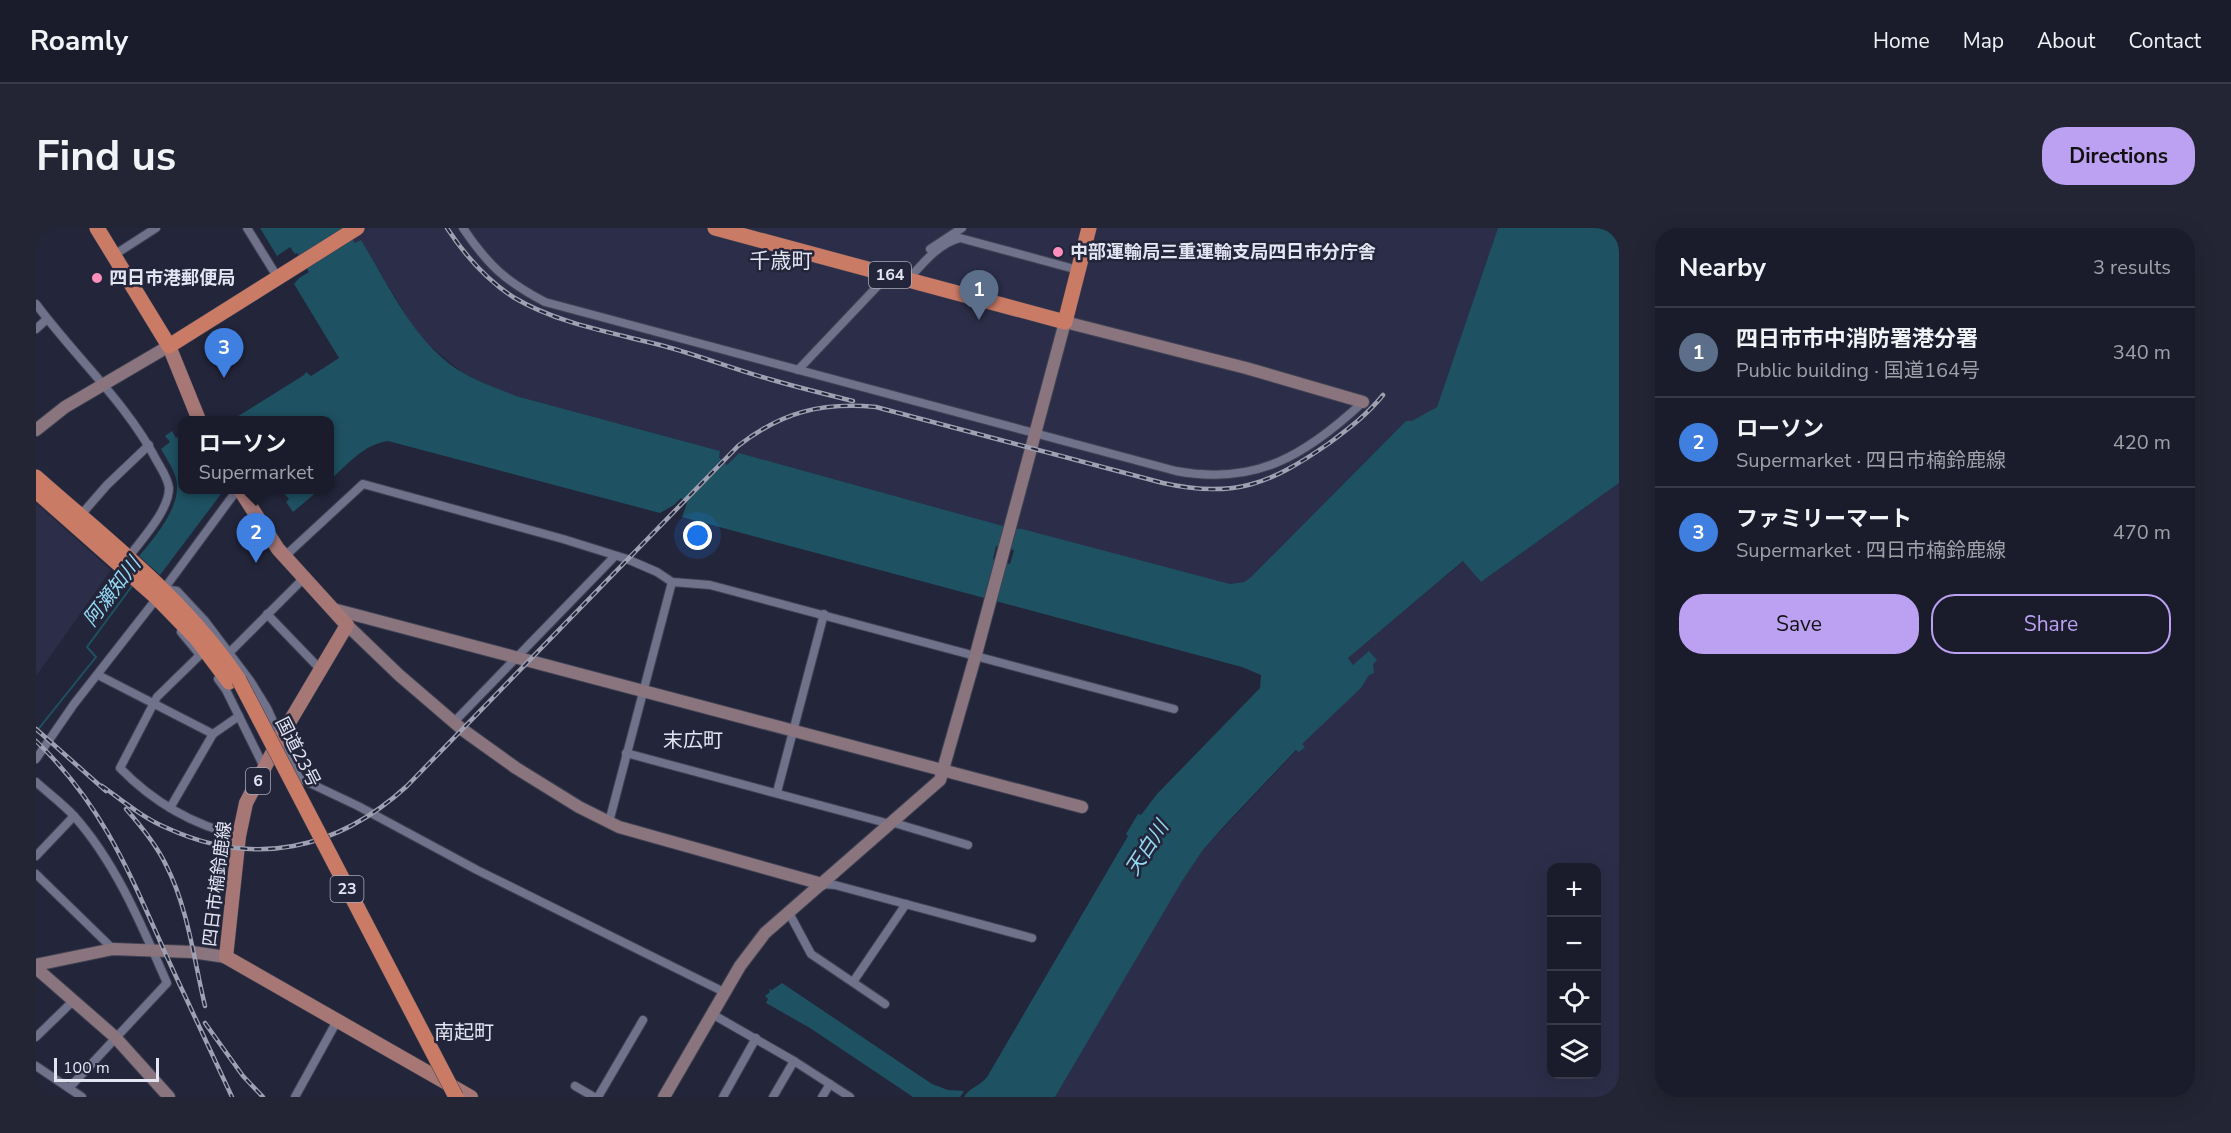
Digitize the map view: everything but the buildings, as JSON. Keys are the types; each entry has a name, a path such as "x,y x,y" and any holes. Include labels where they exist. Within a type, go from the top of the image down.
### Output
{"highway":[{"path":"97,228 114,255 163,349 352,231"},
{"name":"164","path":"715,228 1065,322"},
{"path":"1065,322 1089,228"},
{"name":"国道23号","path":"36,477 80,516 126,564 143,586 160,591"},
{"name":"国道23号","path":"36,491 160,591 196,638 236,683 456,1097"},
{"name":"国道23号","path":"236,683 414,1041 446,1097"}],"main road":[{"path":"163,349 197,416"},
{"path":"242,494 284,557 347,625"},
{"name":"四日市楠鈴鹿線","path":"347,625 280,738 246,803 239,836 226,957 471,1097"}],"street":[{"path":"114,255 156,228"},
{"path":"247,228 278,278"},
{"path":"463,228 492,266 516,287 545,302 1195,475 1236,475 1271,466 1288,458 1363,402"},
{"path":"798,370 928,251 962,228"},
{"path":"900,278 952,241 960,238 1078,270"},
{"path":"36,304 106,383 149,445 167,479 169,489 159,516 126,564"},
{"path":"36,329 47,319"},
{"path":"664,1097 750,951 788,911 940,780 1065,322 1246,368 1363,402"},
{"path":"36,430 65,407 163,349"},
{"path":"80,516 107,485 149,445"},
{"path":"284,557 363,484 563,539 657,572 672,582 710,585 976,654 1174,709"},
{"path":"36,759 74,704 235,494"},
{"path":"454,722 615,556"},
{"path":"230,652 304,578"},
{"path":"609,822 672,582"},
{"path":"160,591 177,591 230,652 267,708 299,778 358,806 477,870 724,992"},
{"path":"160,591 162,613 200,655 226,690 265,769"},
{"path":"333,609 1082,807"},
{"path":"267,614 321,670"},
{"path":"777,792 824,614"},
{"path":"347,625 399,675 454,722 525,774 579,807 619,827 822,884 1032,938"},
{"path":"200,655 157,697 120,768 149,795 170,808 192,820 239,836"},
{"path":"98,675 213,734"},
{"path":"170,808 213,734 239,716"},
{"path":"626,753 968,845"},
{"path":"36,782 74,816 110,866 129,899 167,983 115,1037 64,1097"},
{"path":"36,856 74,816"},
{"path":"36,874 113,949"},
{"path":"853,982 906,904"},
{"path":"788,911 811,954 885,1004"},
{"path":"36,966 113,949 152,949 226,957"},
{"path":"36,966 115,1037 168,1097"},
{"path":"36,1037 73,1000"},
{"path":"712,1014 794,1060 850,1097"},
{"path":"575,1086 596,1097 643,1020"},
{"path":"295,1097 337,1021"},
{"path":"723,1097 756,1038"},
{"path":"773,1097 794,1060"},
{"path":"36,1066 81,1097"},
{"path":"822,1097 830,1084"}],"shaded area":[{"path":"345,228 1498,228 1437,407 1412,422 1406,421 1251,577 1244,582 1230,584 1014,529 739,453 727,465 719,457 720,451 516,396 488,385 463,373 424,341 411,324 361,240 355,244"},
{"path":"1619,483 1619,1097 1055,1097 1182,880 1202,851 1297,750 1304,747 1301,744 1361,688 1369,675 1353,665 1347,658 1464,561 1481,582"},
{"path":"36,503 111,570 36,676"}],"water":[{"name":"天白川","path":"260,228 345,228 355,243 361,240 393,296 432,348 465,374 516,396 720,451 719,457 727,465 739,453 1014,529 1022,529 1230,584 1244,582 1251,577 1406,421 1412,421 1437,407 1498,228 1619,228 1619,483 1481,582 1463,561 1348,658 1353,665 1369,651 1377,660 1373,664 1374,673 1369,675 1361,688 1302,744 1305,747 1299,752 1296,750 1202,851 1055,1097 964,1097 987,1077 1128,836 1126,834 1138,814 1141,815 1157,794 1260,688 1261,675 1242,667 682,517 687,503 681,498 660,513 388,441 371,446 334,476 334,416 238,416 306,372 311,376 339,358 294,284 309,272 297,253 295,254 290,247 277,256","holes":["996,546 1014,550 1010,564 993,559"]},
{"path":"172,431 176,438 178,437 178,494 221,494 160,575 139,556 166,520 175,499 176,478 161,449 170,442 165,436"},
{"path":"285,494 314,494 293,512 286,502 289,499"},
{"path":"782,983 932,1084 948,1090 964,1091 960,1097 913,1097 810,1028 766,1003 768,999 765,996 770,992 769,989 772,990"}],"waterway":[{"name":"阿瀬知川","path":"36,732 96,657 87,647 132,586"}],"railway":[{"path":"447,228 468,257 485,275 513,297 530,306 587,327 677,350 779,382 853,401"},
{"path":"102,786 158,824 199,840 231,847 263,849 293,846 323,838 352,825 380,808 407,786 738,446 754,434 786,417 837,406 876,407 1163,483 1188,488 1211,489 1250,484 1288,469 1343,433 1383,395"},
{"path":"36,729 106,791"},
{"path":"36,741 82,793 116,848 232,1097"},
{"path":"126,809 153,843 174,882 190,934 205,1006"},
{"path":"205,1023 243,1076 263,1097"}],"place":[{"name":"中部運輸局三重運輸支局四日市分庁舎","path":"1058,252"},
{"name":"四日市港郵便局","path":"97,278"},
{"name":"四日市市中消防署港分署","path":"979,320"},
{"name":"ファミリーマート","path":"224,378"},
{"name":"ローソン","path":"256,563"}],"district":[{"name":"千歳町","path":"781,261"},
{"name":"末広町","path":"693,740"},
{"name":"南起町","path":"464,1032"}]}
